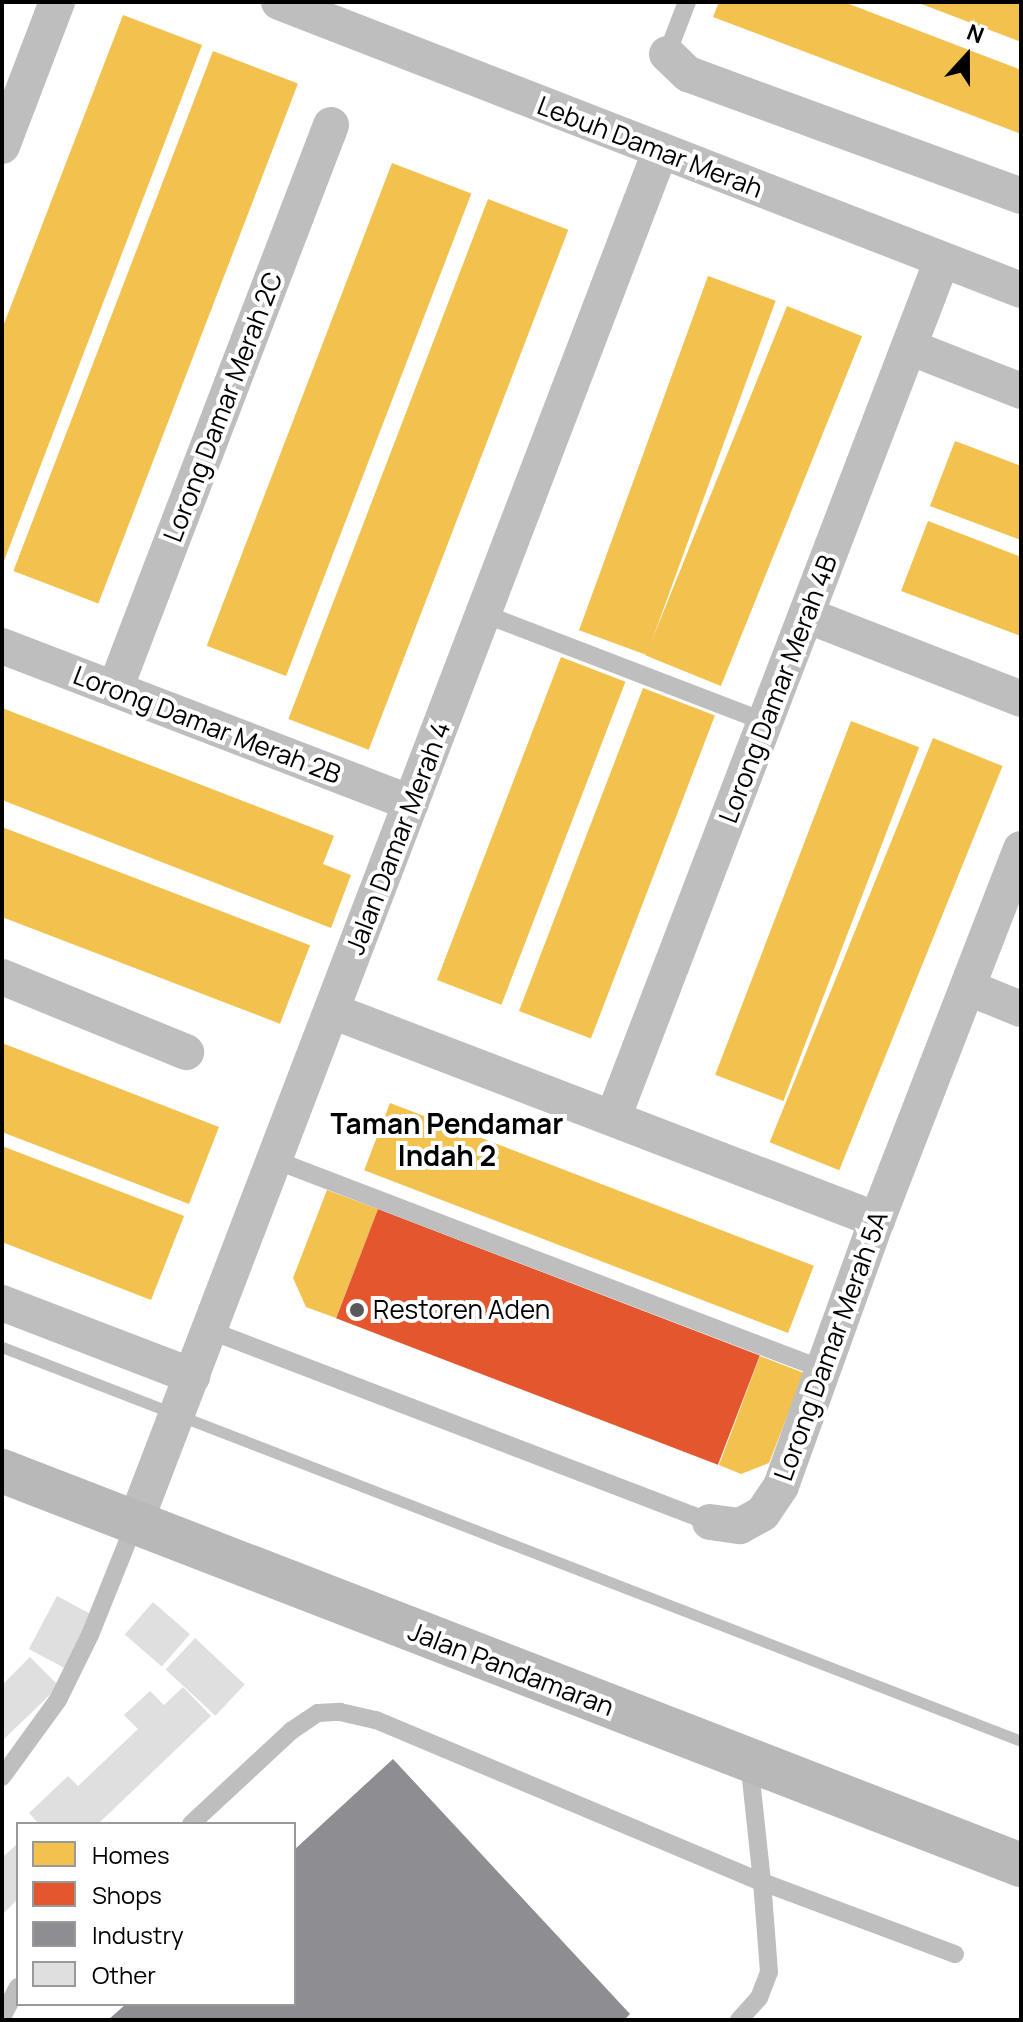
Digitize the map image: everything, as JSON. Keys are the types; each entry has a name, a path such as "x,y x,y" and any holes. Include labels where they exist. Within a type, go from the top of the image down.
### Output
{"main road":[{"name":"Jalan Pandamaran","path":"2,1471 1021,1865"}],"street":[{"name":"Lebuh Damar Merah","path":"279,2 1021,290"},
{"path":"2,146 49,4"},
{"path":"667,54 688,74 1021,196"},
{"name":"Lorong Damar Merah 2C","path":"115,689 331,125"},
{"name":"Jalan Damar Merah 4","path":"135,1523 660,152"},
{"name":"Lorong Damar Merah 4B","path":"613,1118 942,260"},
{"path":"909,347 1021,391"},
{"path":"806,615 1021,699"},
{"name":"Lorong Damar Merah 2B","path":"2,646 411,803"},
{"name":"Lorong Damar Merah 5A","path":"710,1522 740,1526 763,1513 781,1486 877,1220 1021,849"},
{"path":"2,977 186,1052"},
{"path":"969,988 1021,1009"},
{"path":"332,1011 877,1220"},
{"path":"2,1303 187,1388"}],"lane":[{"path":"667,54 687,2"},
{"path":"484,614 765,722"},
{"path":"275,1160 822,1369"},
{"name":"Lorong Damar Merah 5A","path":"209,1330 710,1522"},
{"path":"2,1777 58,1700 90,1635 135,1523"},
{"path":"193,1822 291,1731 318,1713 340,1712 376,1720 762,1882 955,1954"},
{"path":"739,2020 759,1998 769,1972 749,1761"},
{"path":"2,2017 16,1991"}],"building: Homes":[{"path":"719,2 844,2 1021,70 1021,134 713,17"},
{"path":"916,2 1021,2 1021,42 966,21"},
{"path":"123,15 202,45 2,566 2,329"},
{"path":"213,51 298,84 98,604 13,571"},
{"path":"392,163 471,193 286,676 207,646"},
{"path":"488,199 568,230 369,750 288,719"},
{"path":"708,276 776,301 647,655 579,630"},
{"path":"787,306 862,336 721,686 646,656"},
{"path":"955,441 1021,466 1021,540 930,506"},
{"path":"928,521 1021,557 1021,636 901,591"},
{"path":"561,657 625,682 501,1005 437,980"},
{"path":"643,688 715,716 591,1039 519,1011"},
{"path":"2,708 334,836 323,864 351,875 331,928 2,800"},
{"path":"851,721 919,747 783,1101 715,1075"},
{"path":"933,738 1003,766 839,1170 770,1142"},
{"path":"2,827 310,945 280,1024 2,917"},
{"path":"2,1043 219,1127 189,1204 2,1132"},
{"path":"390,1103 814,1266 788,1333 364,1170"},
{"path":"2,1146 184,1216 151,1300 2,1242"},
{"path":"327,1190 378,1209 336,1318 306,1307 293,1278"},
{"path":"760,1356 804,1373 769,1463 741,1474 719,1465"}],"building: Shops":[{"path":"378,1209 760,1356 718,1465 336,1318"}],"building: Industry":[{"path":"393,1759 630,2014 624,2020 108,2020 124,2006 296,2006 296,1848"}],"building: Other":[{"path":"57,1596 95,1616 67,1669 29,1649"},
{"path":"153,1602 190,1634 162,1667 125,1634"},
{"path":"195,1638 245,1684 215,1716 166,1669"},
{"path":"30,1657 59,1686 2,1741 2,1685"},
{"path":"183,1687 211,1716 100,1822 37,1822 29,1813 68,1776 78,1786 138,1729 124,1715 150,1691 164,1705"},
{"path":"16,1845 16,1901 2,1915 2,1858"}],"waterway":[{"path":"2,1347 1021,1741"}],"place":[{"name":"Restoren Aden","path":"357,1310"}],"district":[{"name":"Taman Pendamar Indah 2","path":"447,1139"}]}
